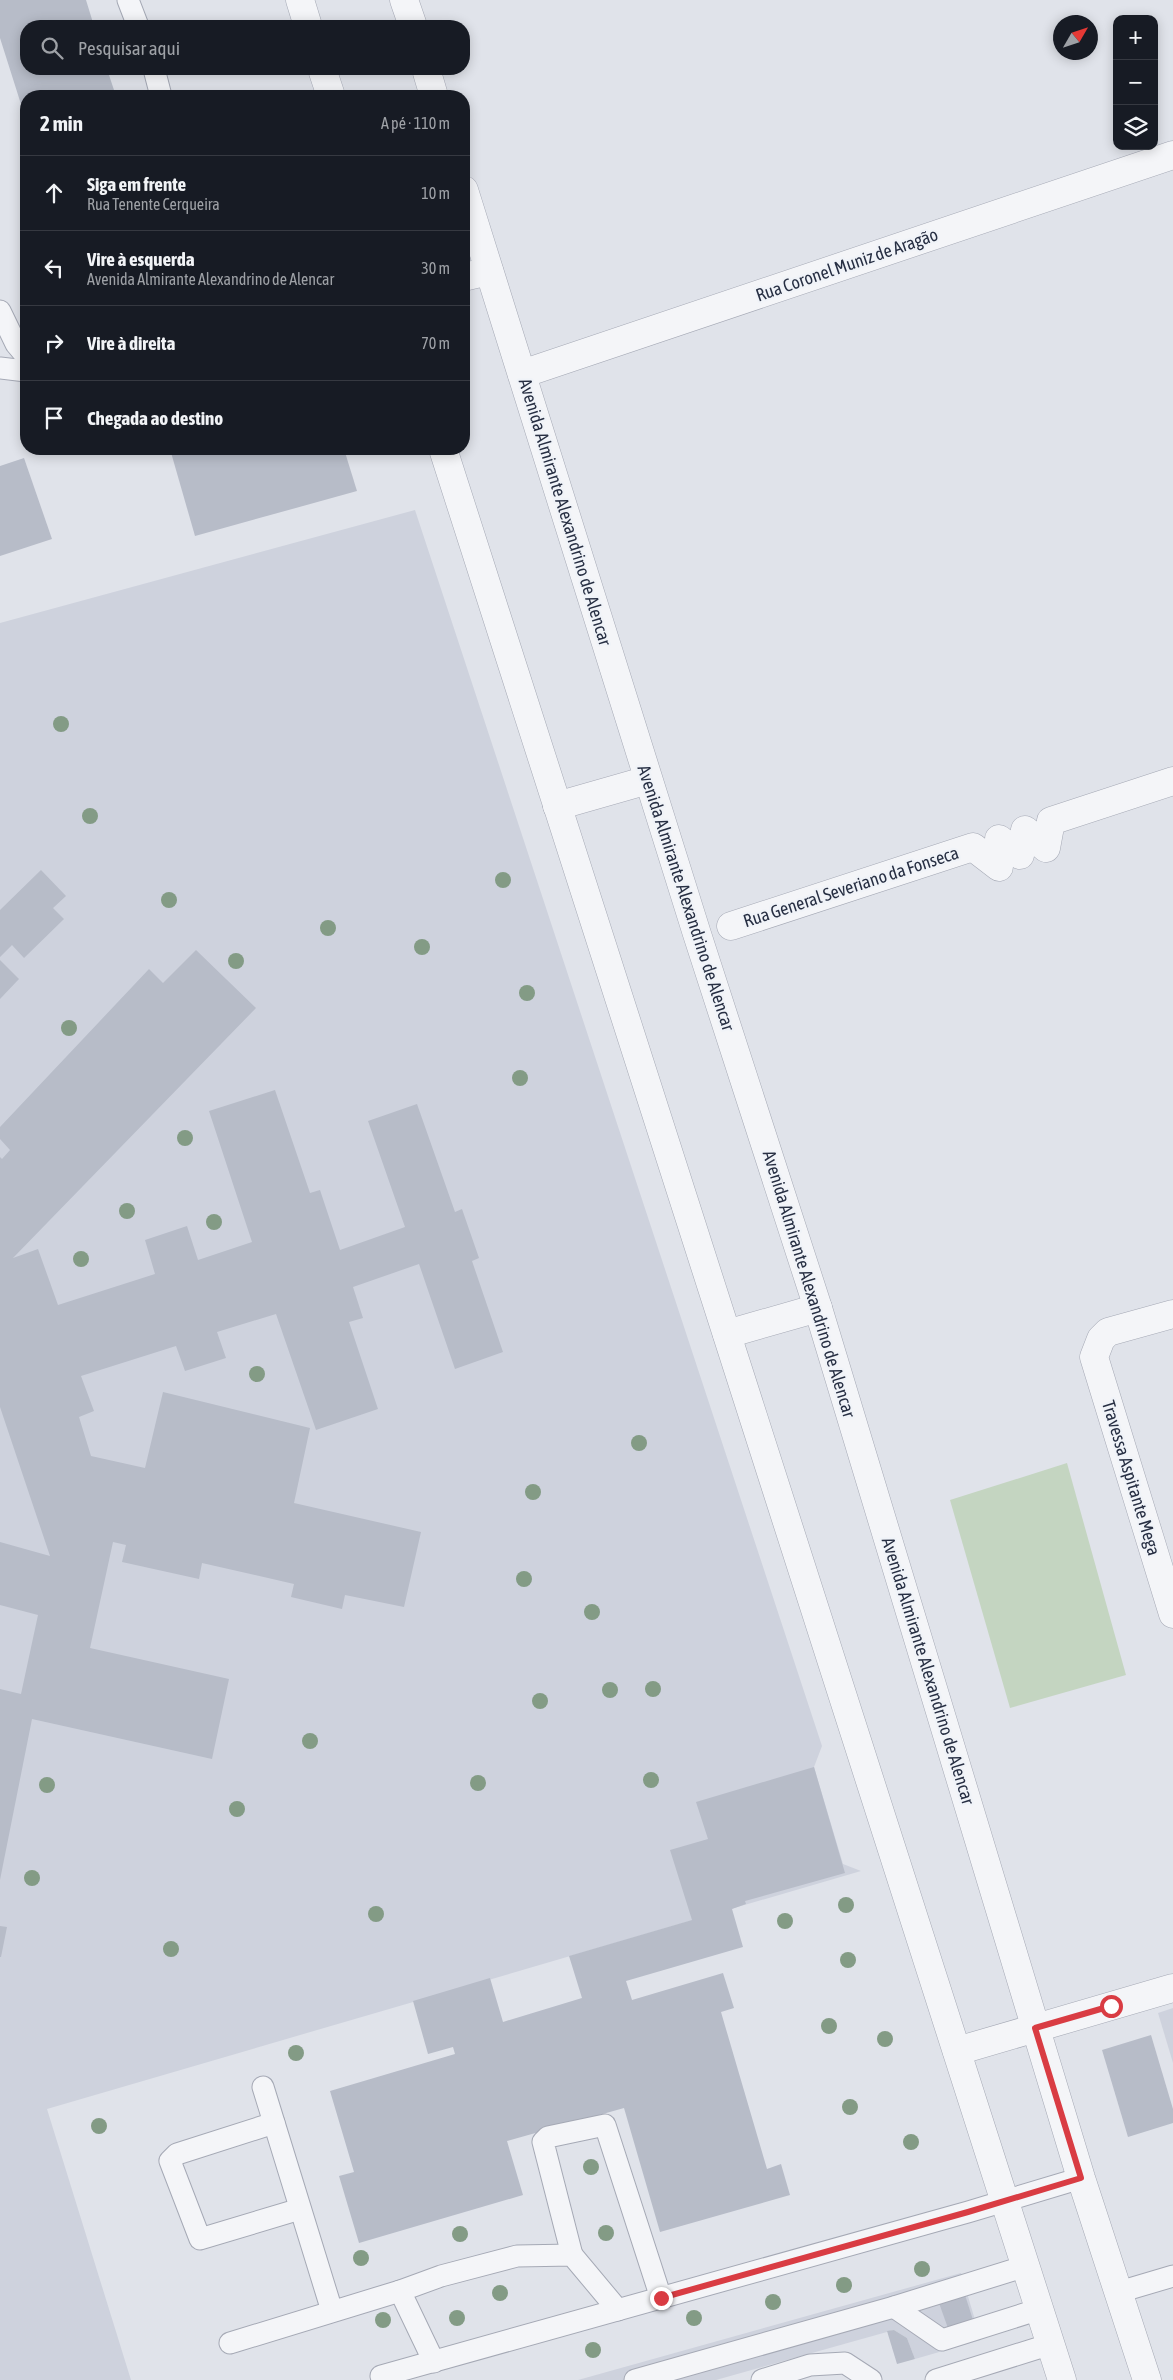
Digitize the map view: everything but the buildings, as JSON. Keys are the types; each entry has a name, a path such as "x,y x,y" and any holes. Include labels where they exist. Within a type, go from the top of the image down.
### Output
{"street":[{"path":"300,0 306,20"},
{"path":"404,0 410,20"},
{"path":"324,75 328,90"},
{"path":"428,75 432,90"},
{"name":"Rua Coronel Muniz de Aragão","path":"522,374 1173,155"},
{"name":"Avenida Almirante Alexandrino de Alencar","path":"470,232 476,274 522,374 648,780 818,1308 1081,2178 1147,2380"},
{"path":"445,455 1062,2380"},
{"path":"558,806 648,780"},
{"name":"Rua General Severiano da Fonseca","path":"731,926 973,847 999,867 999,839 1020,855 1025,830 1046,848 1051,821 1173,781"},
{"path":"727,1334 818,1308"},
{"name":"Travessa Aspitante Mega","path":"1173,1314 1108,1332 1101,1339 1094,1357 1173,1614"},
{"path":"957,2050 1173,1988"}],"lane":[{"path":"128,0 136,20"},
{"path":"156,75 160,90"},
{"path":"0,310 20,349"},
{"path":"0,368 20,370"},
{"path":"263,2087 332,2312"},
{"path":"274,2123 177,2154 170,2161 200,2239 300,2209"},
{"path":"618,2310 572,2255 543,2142 548,2137 605,2126 661,2298"},
{"path":"381,2376 1006,2201 1081,2178"},
{"path":"230,2343 400,2291 442,2276 517,2256 572,2255"},
{"path":"635,2380 894,2307 1026,2266"},
{"path":"1119,2292 1173,2276"},
{"path":"400,2291 434,2362"},
{"path":"894,2307 942,2340 1040,2309"},
{"path":"936,2380 1051,2344"},
{"path":"762,2380 810,2365 845,2364 870,2380"}],"shaded area":[{"path":"415,510 822,1746 814,1767 843,1864 861,1871 47,2109 131,2380 0,2380 0,623"},
{"path":"1173,2008 1173,2063 1158,2013"},
{"path":"961,2273 981,2340 915,2359 907,2338 894,2330 716,2380 578,2380"}],"green space":[{"path":"1067,1463 1126,1675 1010,1708 950,1500"}],"route":[{"path":"661,2298 968,2212 1081,2178 1035,2028 1111,2006"}]}
